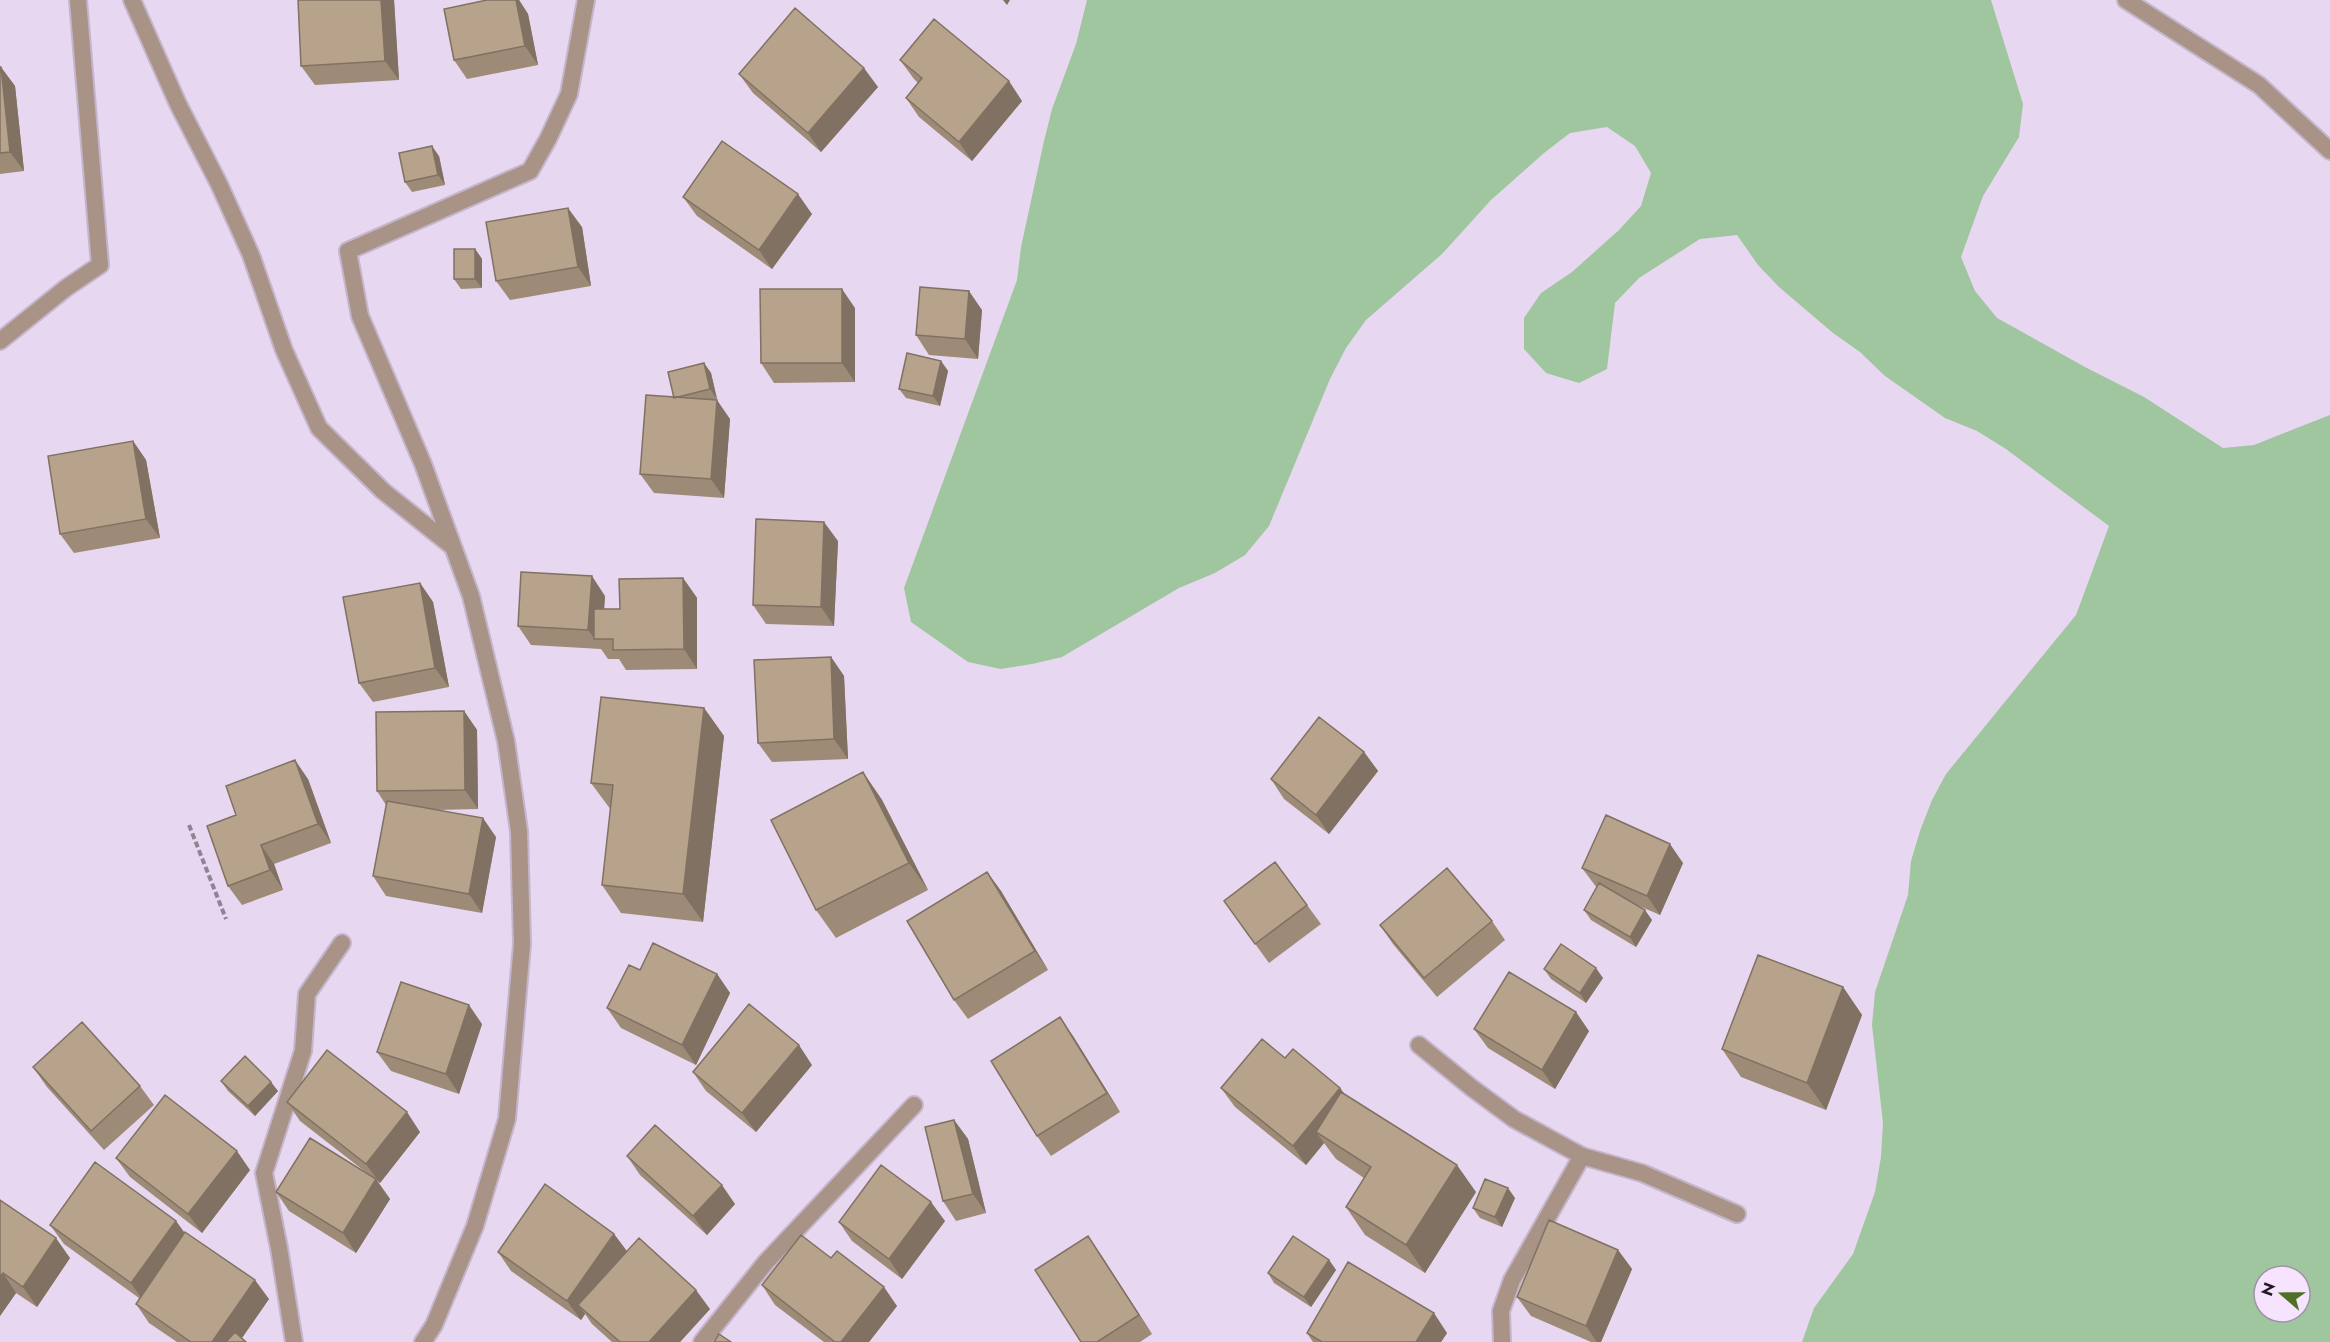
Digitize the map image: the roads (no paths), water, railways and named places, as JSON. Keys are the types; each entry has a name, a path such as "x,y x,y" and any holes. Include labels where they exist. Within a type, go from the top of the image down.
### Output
{"street":[{"path":"0,341 66,288 100,265 78,0"},
{"path":"132,0 173,93 219,184 251,255 284,350 319,428 383,491 454,547"},
{"path":"2126,0 2259,85 2330,151"},
{"path":"423,1342 434,1325 475,1226 507,1119 522,944 519,831 506,741 471,596 423,464 360,316 348,251 530,171 569,94 587,1"},
{"path":"294,1342 264,1173 303,1051 307,994 342,943"},
{"path":"1419,1045 1514,1119 1582,1156 1642,1173 1737,1214"},
{"path":"702,1342 766,1262 914,1105"},
{"path":"1502,1342 1501,1311 1512,1280 1582,1156"}]}
